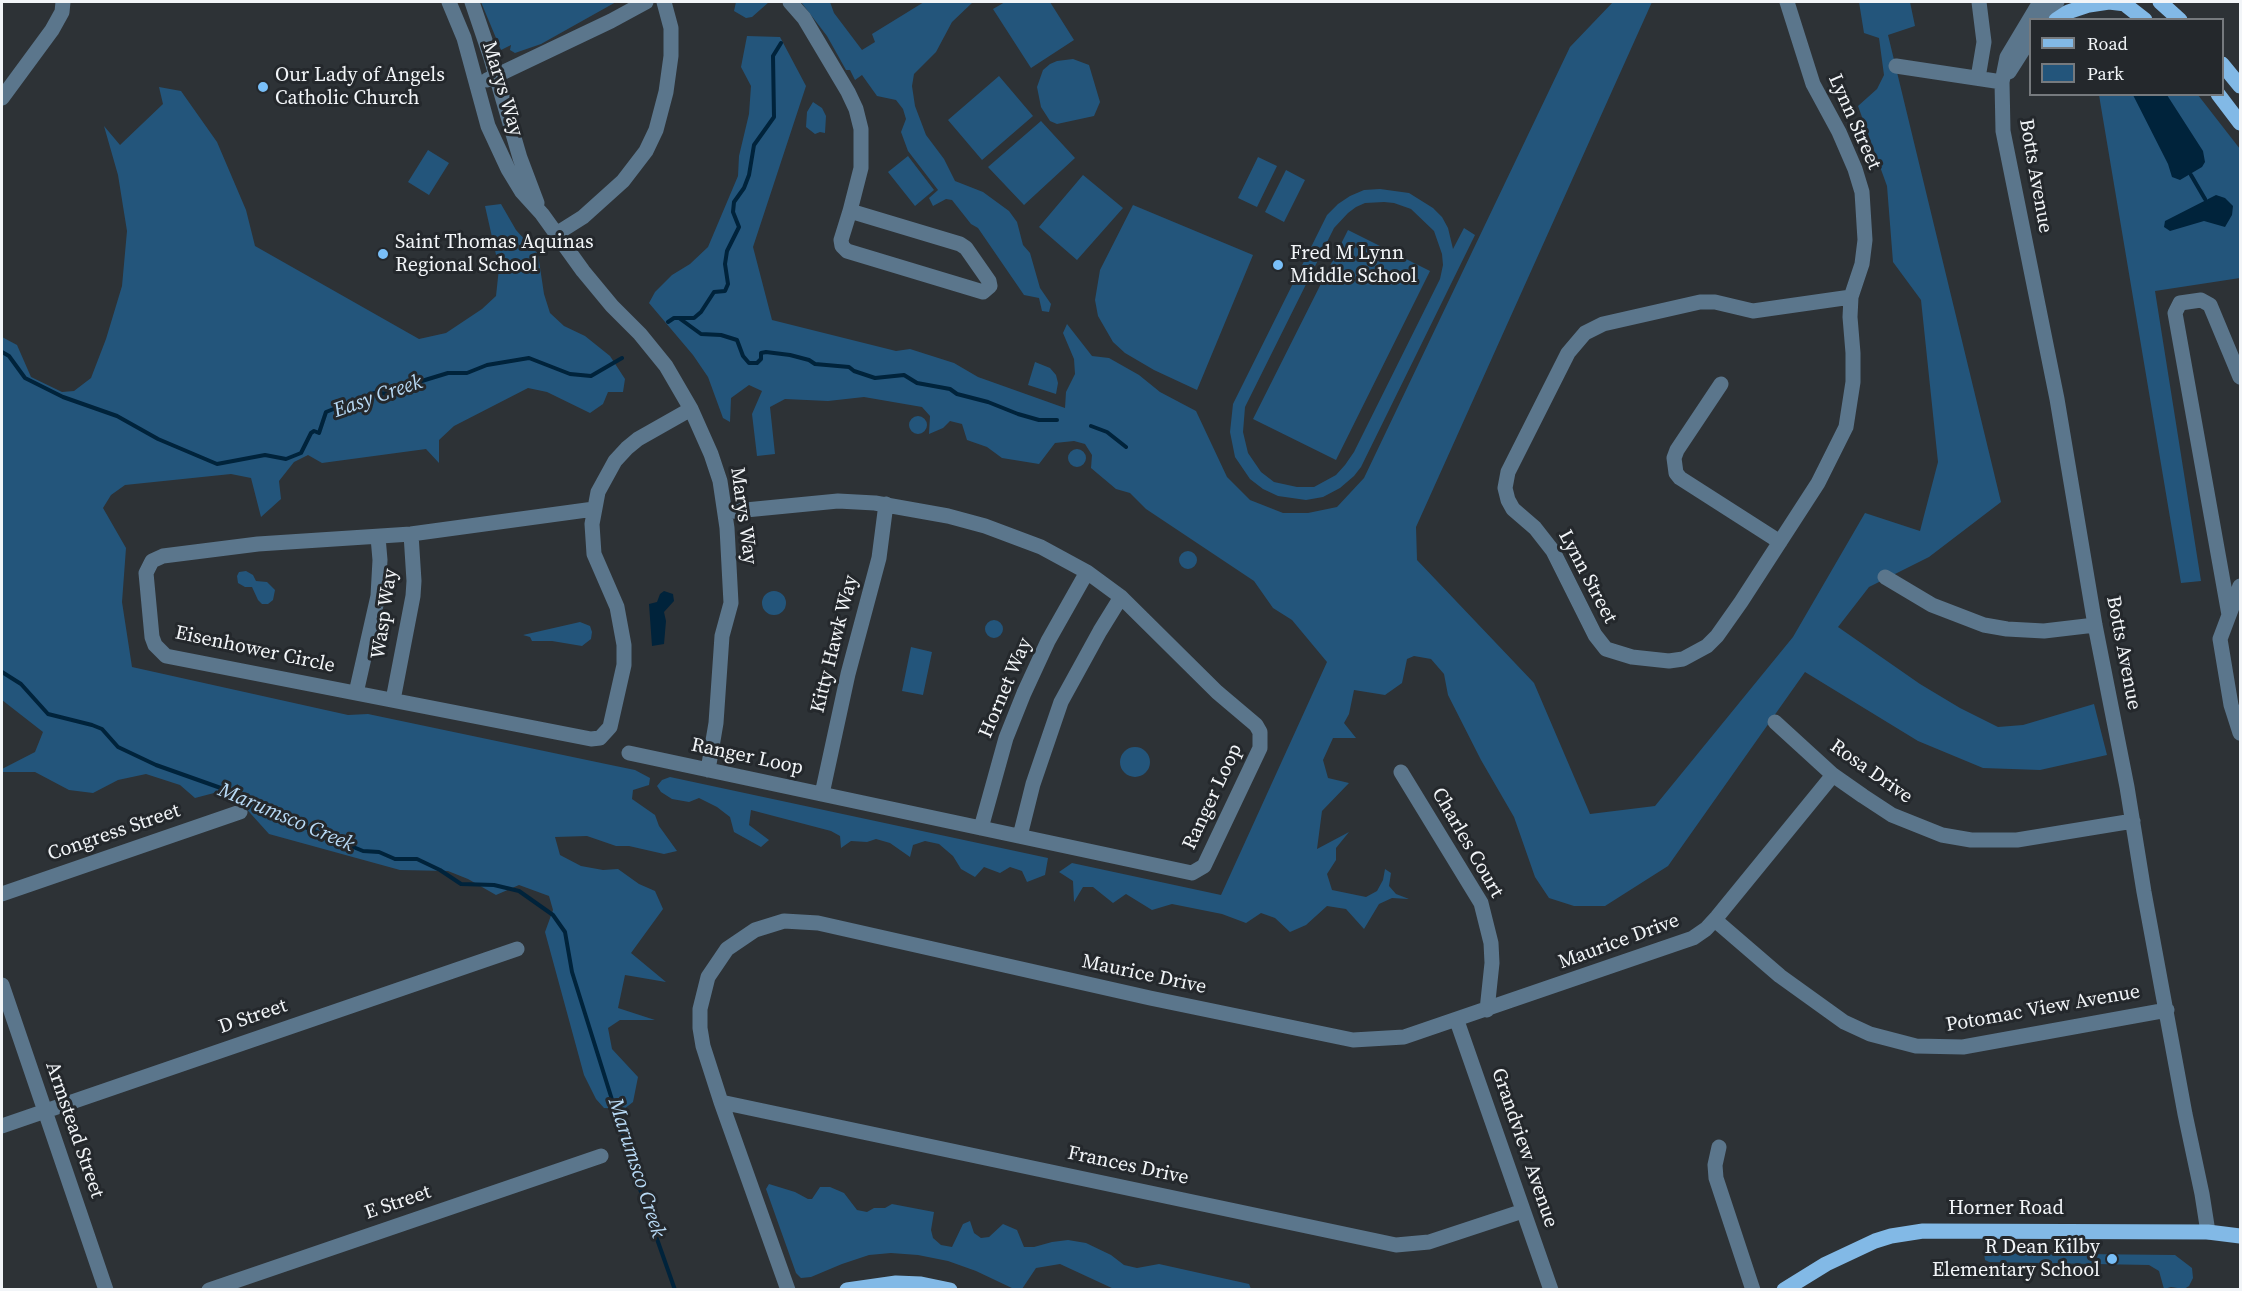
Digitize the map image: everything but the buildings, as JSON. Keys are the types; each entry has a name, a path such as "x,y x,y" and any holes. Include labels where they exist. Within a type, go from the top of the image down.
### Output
{"main road":[{"path":"2059,18 2068,12 2089,5 2109,2 2124,3 2143,18"},
{"path":"2163,3 2178,18"},
{"path":"2224,65 2241,86"},
{"path":"2220,96 2241,123"},
{"name":"Horner Road","path":"1784,1290 1854,1250 1875,1241 1905,1233 1942,1230 2208,1232 2241,1236"},
{"path":"847,1290 896,1282 950,1290"}],"street":[{"path":"2,98 52,30 62,12 63,2"},
{"name":"Marys Way","path":"449,2 464,38 488,126 504,162 522,192 542,214 590,280 662,361 704,434 714,463 720,481 730,551 731,603 722,636 716,723 708,770"},
{"name":"Marys Way","path":"472,2 520,158 542,214"},
{"path":"477,85 646,2"},
{"path":"556,234 591,210 623,181 646,151 656,130 666,92 670,56 671,28 664,2"},
{"path":"790,2 804,18 848,92 861,129 861,168 849,211 841,240 842,246 846,251 983,292 990,286 989,281 966,248 960,244 849,211"},
{"name":"Lynn Street","path":"1787,2 1813,84 1847,150 1862,192 1865,240 1862,264 1851,297 1853,382 1846,427 1818,483 1717,636 1707,646 1669,662 1632,657 1606,648 1599,642 1553,550 1535,528 1513,509 1505,488 1506,477 1568,353 1585,333 1597,326 1700,302 1715,302 1745,311 1753,311 1851,297"},
{"path":"1978,78 1984,42 1979,2"},
{"name":"Botts Avenue","path":"2030,18 2040,2"},
{"path":"2044,18 2056,2"},
{"name":"Botts Avenue","path":"2029,20 2007,57 2002,82 2003,131 2057,399 2095,625 2208,1232"},
{"path":"1896,66 2002,82 2029,42"},
{"path":"2229,615 2175,313 2180,303 2201,300 2210,305 2241,376"},
{"path":"1721,384 1677,450 1674,458 1676,473 1680,478 1780,542"},
{"name":"Eisenhower Circle","path":"594,509 411,534 258,544 163,556 152,561 146,573 154,645 166,656 591,739 605,734 610,727 624,665 624,645 617,607 594,554 592,524 594,509 605,476 627,448 638,439 691,409"},
{"name":"Ranger Loop","path":"628,753 1188,873 1204,866 1260,748 1260,732 1256,725 1175,651 1121,597 1087,572 1041,547 985,526 886,504 838,501 725,512"},
{"name":"Kitty Hawk Way","path":"822,794 848,674 879,558 886,504"},
{"name":"Wasp Way","path":"393,700 414,581 411,534"},
{"name":"Wasp Way","path":"356,693 378,596 380,560 378,537"},
{"name":"Hornet Way","path":"981,828 1004,747 1023,693 1048,641 1087,572"},
{"path":"1885,577 1932,605 1984,625 2036,631 2095,625"},
{"path":"2241,586 2220,639 2231,705 2241,733"},
{"path":"1020,836 1036,774 1062,702 1084,658 1121,597"},
{"name":"Rosa Drive","path":"1775,722 1833,775 1892,815 1942,835 1971,840 2017,840 2133,821"},
{"name":"Charles Court","path":"1401,772 1481,903 1491,943 1492,963 1487,1010"},
{"name":"Maurice Drive","path":"788,1290 721,1102 703,1046 700,1028 700,1009 708,977 716,962 740,938 754,930 784,921 818,923 1150,998 1353,1040 1404,1037 1684,943 1706,929 1715,920 1833,775"},
{"name":"Congress Street","path":"2,894 240,812"},
{"name":"Potomac View Avenue","path":"1715,920 1780,976 1844,1022 1870,1034 1916,1046 1963,1047 2167,1010"},
{"name":"D Street","path":"2,1126 517,949"},
{"name":"Armstead Street","path":"2,985 106,1290"},
{"name":"Grandview Avenue","path":"1457,1021 1551,1290"},
{"name":"Frances Drive","path":"721,1102 1396,1245 1429,1242 1524,1211"},
{"path":"1719,1147 1715,1165 1716,1178 1753,1290"},
{"name":"E Street","path":"209,1290 601,1156"}],"green space":[{"path":"481,2 616,2 541,44 515,53 510,50 511,45 501,50"},
{"path":"736,2 769,2 752,17 746,18 734,11"},
{"path":"801,2 830,2 834,13 862,50 875,42 872,34 924,2 973,2 952,22 936,52 914,74 912,86 915,106 926,135 944,159 955,181 983,192 1009,211 1017,222 1023,245 1030,253 1040,288 1051,304 1049,312 1042,311 1039,298 1024,295 978,228 971,224 952,200 946,199 933,206 929,198 938,190 908,151 901,132 906,119 903,109 896,100 877,96 862,75 855,80 850,70 846,70 827,36"},
{"path":"1005,2 1050,2 1074,40 1031,68 993,9"},
{"path":"1613,2 1652,2 1416,527 1417,560 1534,683 1590,814 1655,806 1793,637 1865,513 1920,531 1938,462 1921,300 1893,262 1887,186 1858,106 1877,89 1884,75 1879,38 1864,33 1859,2 1910,2 1915,26 1888,35 2001,502 1929,557 1869,587 1838,627 1920,684 1998,727 2023,725 2094,704 2107,755 2040,770 1983,768 1918,741 1805,672 1668,866 1605,906 1574,906 1549,898 1535,877 1514,817 1481,760 1448,695 1444,674 1431,659 1414,656 1407,659 1402,683 1385,695 1354,690 1349,714 1344,723 1356,738 1333,738 1323,760 1328,778 1349,783 1322,811 1317,849 1349,832 1336,848 1336,860 1327,874 1332,890 1366,897 1377,891 1383,880 1385,869 1391,873 1389,886 1396,894 1409,899 1392,898 1379,904 1364,929 1346,909 1327,906 1306,925 1290,932 1275,918 1261,913 1246,923 1222,914 1172,904 1152,910 1126,894 1113,903 1093,887 1083,887 1074,902 1073,881 1059,872 1072,863 1221,895 1327,662 1292,620 1273,608 1254,581 1146,509 1130,493 1116,489 1091,468 1092,455 1085,444 1074,441 1055,443 1039,464 1002,458 987,447 967,440 962,424 950,421 943,428 929,434 930,416 922,407 864,397 828,401 785,399 770,407 775,454 757,456 752,414 762,391 749,385 731,398 730,422 723,418 708,377 693,355 649,303 655,292 672,275 690,264 708,247 738,176 739,156 749,114 751,86 741,67 747,36 780,37 806,86 753,247 772,320 896,351 910,349 954,363 978,377 1065,408 1066,392 1075,374 1074,359 1063,333 1067,324 1092,356 1109,358 1139,375 1160,392 1196,411 1227,477 1250,500 1283,513 1308,513 1337,507 1364,478 1570,47"},
{"path":"1073,59 1089,65 1100,102 1094,116 1057,124 1050,121 1041,107 1037,87 1043,70 1050,64"},
{"path":"999,76 1033,116 982,160 948,120"},
{"path":"159,87 181,91 217,142 246,210 255,246 419,339 446,333 482,309 496,296 499,268 485,206 501,204 516,230 538,254 544,294 550,313 564,326 585,336 610,356 625,379 623,392 608,392 603,404 590,413 547,392 528,388 454,426 439,440 439,463 426,449 322,463 308,455 294,462 279,481 281,499 261,517 251,478 231,474 125,485 111,495 103,508 126,548 122,602 132,667 348,715 368,714 635,770 650,778 649,785 633,790 632,799 655,815 659,826 677,851 664,854 629,846 616,846 587,836 555,837 560,855 581,866 603,870 618,869 639,884 655,891 663,909 631,953 666,982 625,975 618,1008 655,1020 620,1020 608,1028 612,1049 638,1077 633,1102 624,1109 604,1108 596,1099 584,1075 545,932 553,910 549,896 519,885 496,895 448,871 400,870 269,834 242,804 214,793 195,798 180,785 146,774 118,780 93,793 69,790 35,772 2,772 2,769 35,752 43,732 2,700 2,337 17,345 31,377 62,392 74,391 91,378 122,286 127,231 118,175 104,126 120,145 163,104"},
{"path":"2099,96 2199,96 2240,149 2240,278 2155,291 2201,581 2181,583"},
{"path":"813,102 822,108 826,116 825,133 815,134 806,127 807,112"},
{"path":"1041,121 1075,158 1024,205 988,167"},
{"path":"428,150 449,163 429,195 408,182"},
{"path":"908,156 934,190 915,206 888,172"},
{"path":"1258,157 1277,166 1257,207 1238,198"},
{"path":"1286,170 1305,180 1284,222 1265,212"},
{"path":"1083,175 1123,208 1077,260 1039,227"},
{"path":"1380,189 1409,193 1433,208 1448,228 1453,249 1464,228 1475,235 1361,467 1340,488 1323,497 1306,500 1278,496 1263,489 1250,479 1235,457 1230,432 1233,404 1327,215 1338,204 1364,190","holes":["1365,203 1394,203 1411,209 1434,231 1442,254 1443,265 1440,279 1354,452 1345,465 1336,475 1314,487 1297,487 1274,482 1261,472 1248,453 1243,432 1245,407 1334,228 1348,213"]},
{"path":"1133,205 1253,255 1197,390 1154,370 1125,353 1113,342 1098,316 1095,300 1100,270"},
{"path":"1348,230 1430,271 1336,460 1253,419"},
{"path":"1035,362 1050,368 1056,375 1058,383 1056,394 1028,385"},
{"path":"918,416 924,419 927,425 924,431 918,434 912,431 909,425 912,419"},
{"path":"1077,449 1083,452 1086,458 1083,464 1077,467 1071,464 1068,458 1071,452"},
{"path":"1188,551 1194,554 1197,560 1194,566 1188,569 1182,566 1179,560 1182,554"},
{"path":"246,571 253,575 256,581 267,582 275,590 273,600 268,604 262,604 258,600 252,587 245,587 238,583 239,572"},
{"path":"774,591 783,594 786,603 783,612 774,615 765,612 762,603 765,594"},
{"path":"994,620 1000,623 1003,629 1000,635 994,638 988,635 985,629 988,623"},
{"path":"580,622 590,626 592,632 591,639 582,646 552,641 532,641 530,637 523,635"},
{"path":"911,647 932,652 923,695 902,691"},
{"path":"1135,747 1146,751 1150,762 1146,773 1135,777 1124,773 1120,762 1124,751"},
{"path":"670,777 1048,858 1045,875 1027,882 1022,871 1010,867 1000,873 984,867 975,877 961,869 953,856 939,844 925,841 913,845 910,857 890,843 876,839 867,842 851,841 841,848 840,836 831,831 751,810 749,825 769,840 761,847 734,832 730,817 717,807 699,798 689,802 672,799 661,792 657,786 662,780"},
{"path":"769,1184 795,1192 808,1199 812,1199 820,1187 830,1187 844,1193 857,1210 867,1212 892,1204 934,1212 931,1230 933,1238 941,1245 952,1247 963,1224 970,1221 974,1233 981,1238 989,1237 1003,1224 1017,1230 1024,1247 1068,1240 1086,1243 1111,1255 1124,1265 1137,1268 1159,1264 1249,1284 1251,1289 1114,1289 1060,1264 1036,1268 1022,1289 1014,1289 948,1261 891,1253 869,1255 811,1277 801,1278 796,1273 766,1189"},
{"path":"1984,1253 2175,1255 2192,1268 2193,1278 2189,1286 2184,1289 2171,1287 2164,1289 2159,1271 2149,1265 1989,1262 1985,1260"}],"shaded area":[{"path":"2134,96 2168,96 2203,151 2205,162 2202,167 2180,180 2172,177 2168,164"},
{"path":"2216,195 2225,198 2233,206 2232,215 2225,227 2204,221 2170,231 2164,227 2165,221"},
{"path":"664,591 673,594 674,601 664,612 666,621 664,644 652,646 649,604 657,602"}],"waterway":[{"name":"Easy Creek","path":"668,322 674,318 694,318 701,312 714,292 725,291 728,284 725,264 727,251 739,227 733,212 734,202 744,188 749,175 754,145 774,117 773,56 781,43"},
{"path":"2191,175 2205,199"},
{"path":"679,318 701,334 721,335 737,340 743,356 749,363 757,363 761,359 761,353 766,352 790,355 815,364 849,367 875,378 904,375 917,383 950,389 957,394 988,402 1018,414 1039,420 1057,420"},
{"name":"Easy Creek","path":"2,352 9,356 25,378 63,397 117,416 158,439 217,464 265,455 286,459 301,453 311,433 314,431 319,433 326,412 374,393 395,394 412,384 448,373 467,373 487,365 529,358 570,374 591,376 622,358"},
{"path":"1091,426 1107,432 1126,447"},
{"name":"Marumsco Creek","path":"2,672 21,684 48,714 102,729 118,747 156,765 263,803 295,823 363,851 379,852 395,859 417,859 461,884 494,885 519,891 553,915 565,932 572,972 645,1205 675,1290"}],"place":[{"name":"Our Lady of Angels Catholic Church","path":"263,87"},
{"name":"Saint Thomas Aquinas Regional School","path":"383,254"},
{"name":"Fred M Lynn Middle School","path":"1278,265"},
{"name":"R Dean Kilby Elementary School","path":"2112,1259"}]}
